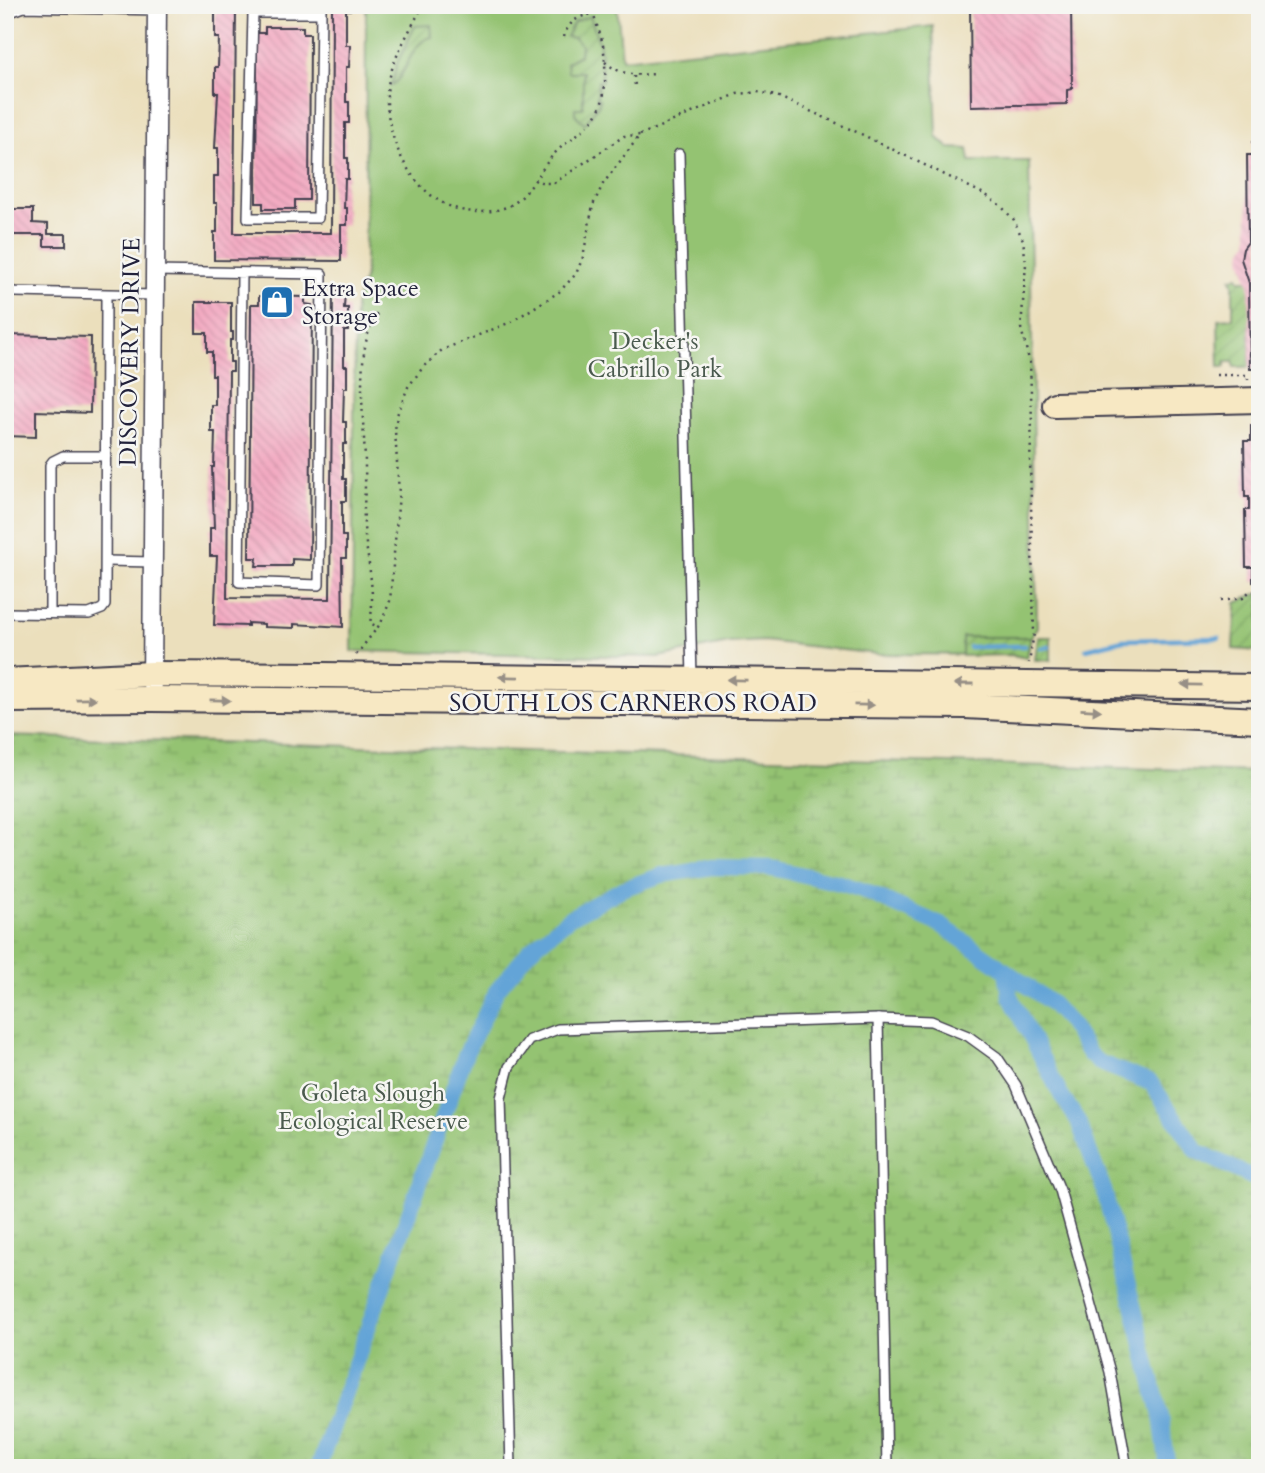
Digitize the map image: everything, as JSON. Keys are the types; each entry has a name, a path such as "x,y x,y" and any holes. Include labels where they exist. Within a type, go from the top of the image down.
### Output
{"main road":[{"path":"1055,405 1254,392"},
{"name":"SOUTH LOS CARNEROS ROAD","path":"5,681 152,674 1260,687"},
{"name":"SOUTH LOS CARNEROS ROAD","path":"5,700 965,706 1260,720"}],"street":[{"name":"DISCOVERY DRIVE","path":"152,699 157,7"}],"lane":[{"path":"5,21 10,12 24,7 157,7"},
{"path":"321,9 318,218 248,218 253,13 321,9"},
{"path":"678,154 692,679"},
{"path":"155,271 323,274 319,585 239,582 242,273"},
{"path":"5,288 14,292 155,295"},
{"path":"5,613 89,614 102,610 106,597 107,295"},
{"path":"50,613 50,466 53,461 64,456 106,457"},
{"path":"106,561 153,562"},
{"path":"511,1468 501,1098 509,1068 530,1040 558,1029 878,1019 931,1021 968,1036 997,1058 1016,1085 1060,1190 1110,1372 1127,1468"},
{"path":"878,1019 887,1468"}],"path":[{"path":"423,5 391,69 387,91 391,132 398,153 408,169 431,194 445,204 472,212 489,212 518,201 544,165 593,120 601,105 605,62 603,42 592,5"},
{"path":"564,37 573,20 593,14"},
{"path":"605,62 614,70 634,76 657,74"},
{"path":"634,76 635,86"},
{"path":"535,179 543,183 554,183 624,136 640,135 737,94 760,92 779,97 861,134 986,195 1001,206 1014,220 1023,240 1026,264 1021,328 1031,364 1034,633 1029,663"},
{"path":"355,657 378,627 390,601 399,494 395,430 397,415 408,387 424,366 442,350 512,322 559,292 576,274 583,257 593,205 603,184 640,135"},
{"path":"377,314 366,335 364,348 363,426 364,527 372,586 370,623 378,627"},
{"path":"1216,375 1248,374 1254,392"},
{"path":"1221,601 1243,598 1249,592 1260,591"}],"green space":[{"name":"Decker's Cabrillo Park","path":"366,5 617,5 622,59 933,26 937,137 949,148 968,149 970,161 1029,161 1037,627 1031,637 1027,658 1013,655 877,654 764,641 729,643 658,657 352,651 355,306 365,276"},
{"path":"590,16 600,46 602,81 598,81 599,104 585,124 575,114 575,108 583,108 583,72 568,72 567,62 580,55 581,45 575,38 566,37 574,22"},
{"path":"431,25 432,37 419,45 397,81 391,86 398,61 415,26"},
{"path":"1238,276 1240,280 1250,280 1250,367 1234,367 1234,362 1225,362 1225,367 1219,367 1218,319 1233,318 1231,279"},
{"path":"1260,594 1260,651 1233,649 1236,603"},
{"path":"962,637 1031,637 1027,658 1013,655 962,656"},
{"path":"1038,637 1051,637 1051,660 1035,660"},
{"name":"Goleta Slough Ecological Reserve","path":"5,736 1260,772 1260,1468 5,1468"}],"building":[{"path":"219,5 236,5 234,233 331,233 332,5 350,5 350,10 346,10 346,45 350,45 349,67 346,67 349,123 345,123 348,179 345,179 344,208 347,208 347,225 341,225 341,261 214,260 217,203 214,203 214,176 218,176 218,148 215,148 218,93 215,93 215,67 218,67 219,38 215,38 215,12 219,13"},
{"path":"970,5 1071,5 1072,89 1067,90 1067,104 971,106"},
{"path":"265,27 303,27 303,34 310,34 309,200 295,200 295,209 263,209 263,203 256,203 257,33 265,33"},
{"path":"1253,141 1260,141 1260,382 1257,382 1257,369 1250,369 1249,283 1241,259 1248,242 1247,155 1253,155"},
{"path":"11,209 33,209 33,223 48,224 48,234 66,234 66,246 44,246 44,235 13,235 13,242 5,242 5,212 11,212"},
{"path":"333,291 345,291 344,308 348,308 348,331 344,331 347,388 344,388 343,422 346,422 343,479 346,479 346,501 342,501 342,536 346,536 346,558 342,558 343,627 294,624 294,628 264,627 264,624 248,623 248,626 214,625 217,556 210,556 210,528 214,528 212,467 215,432 211,432 211,405 215,405 215,375 212,375 212,352 207,352 207,333 196,333 196,302 231,302 233,340 230,340 230,362 233,362 233,371 229,371 227,598 330,599"},
{"path":"259,296 305,297 305,304 312,305 310,560 292,559 292,566 256,566 257,558 249,558 251,304 259,304"},
{"path":"5,335 91,337 90,413 36,411 36,437 5,436"},
{"path":"1251,426 1260,426 1260,581 1253,582 1253,567 1246,567 1245,510 1249,510 1249,497 1245,497 1244,441 1251,441"}],"waterway":[{"path":"1086,649 1123,640 1219,638"},
{"path":"969,647 1025,646"},
{"path":"1041,648 1049,647"},
{"path":"318,1468 466,1053 497,990 530,950 569,918 622,889 662,875 712,867 772,868 862,890 941,925 1050,1002 1070,1023 1089,1054 1098,1062 1151,1083 1197,1151 1260,1181"},
{"path":"1006,971 1010,996 1060,1093 1078,1121 1104,1190 1161,1416 1168,1468"}],"place":[{"name":"Extra Space Storage","path":"277,302"}]}
